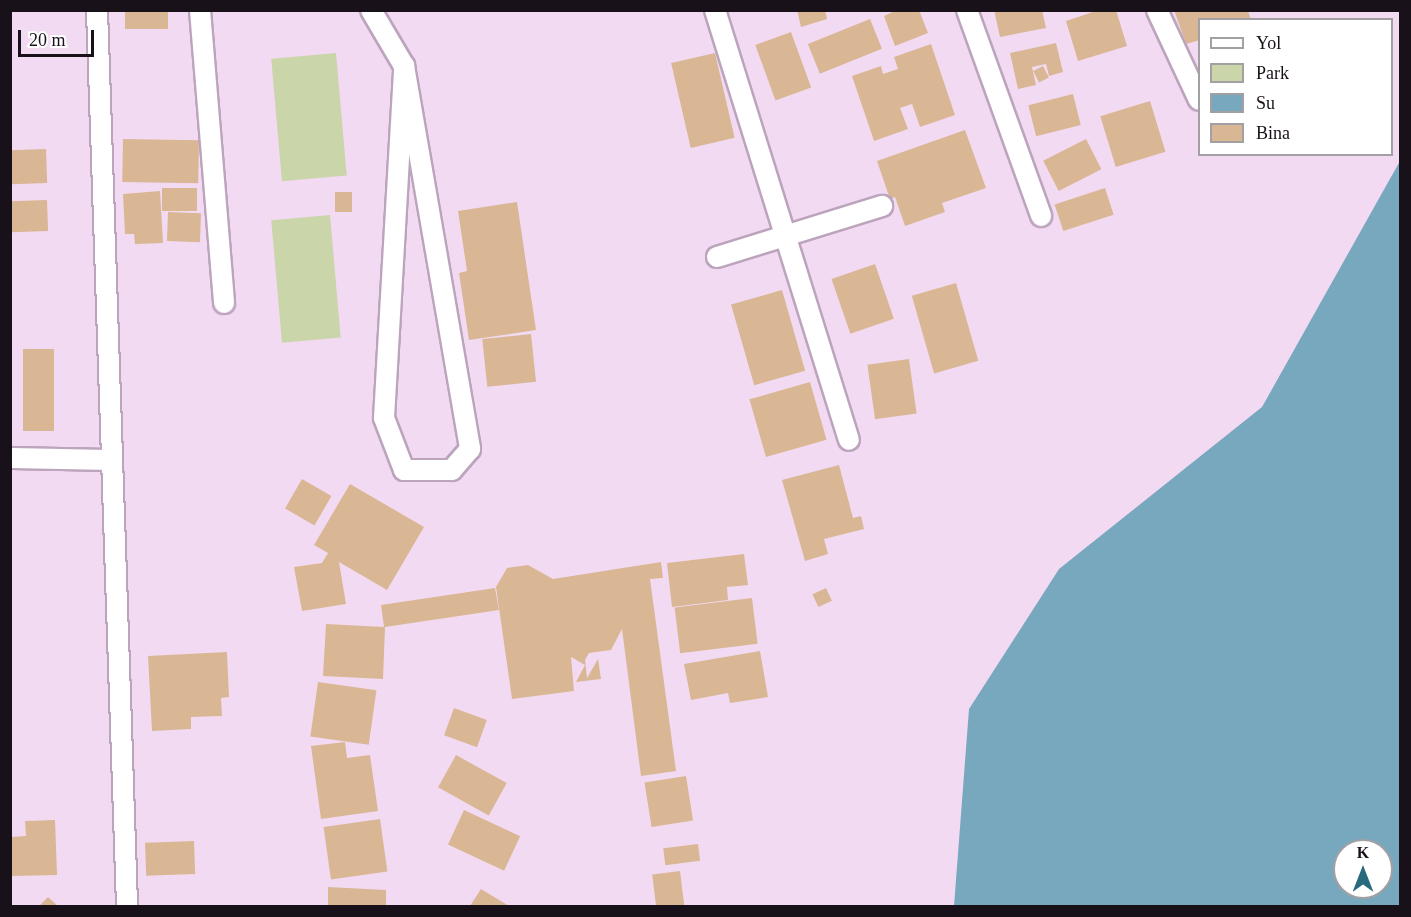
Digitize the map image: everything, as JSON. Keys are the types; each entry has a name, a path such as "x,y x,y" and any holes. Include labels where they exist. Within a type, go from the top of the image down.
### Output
{"street":[{"path":"97,10 127,906"},
{"path":"200,10 224,303"},
{"path":"371,10 404,66 470,449 453,470 404,470 384,418 404,66"},
{"path":"715,10 788,238 849,440"},
{"path":"968,10 1041,216"},
{"path":"1157,10 1198,98"},
{"path":"717,257 788,238 882,206"},
{"path":"10,458 112,460"}],"green space":[{"path":"336,53 347,176 282,181 271,59"},
{"path":"330,215 341,338 282,343 271,220"}],"water":[{"path":"1400,161 1400,906 954,906 969,709 1059,569 1262,407"}],"building":[{"path":"125,10 168,10 168,29 125,29"},
{"path":"797,10 825,10 827,19 801,27"},
{"path":"897,10 919,10 928,33 895,46 884,16"},
{"path":"994,10 1042,10 1046,28 1000,37"},
{"path":"1099,10 1116,10 1127,46 1078,61 1066,21"},
{"path":"1174,10 1248,10 1250,18 1198,18 1198,41 1186,44"},
{"path":"870,19 882,49 820,74 808,44"},
{"path":"791,32 811,87 775,100 755,45"},
{"path":"1056,43 1063,72 1049,76 1046,64 1032,67 1036,85 1018,89 1010,53"},
{"path":"931,44 955,115 920,127 912,104 900,108 908,129 874,141 852,76 881,66 883,74 898,69 894,57"},
{"path":"715,53 735,138 691,148 671,63"},
{"path":"1043,66 1049,78 1039,83 1033,71"},
{"path":"1073,94 1081,125 1036,136 1028,105"},
{"path":"1150,101 1165,152 1116,167 1100,116"},
{"path":"965,130 986,188 942,203 945,212 905,226 895,197 890,199 877,161"},
{"path":"123,139 199,140 198,183 122,182"},
{"path":"1086,139 1101,169 1059,191 1043,161"},
{"path":"46,149 47,183 11,184 10,150"},
{"path":"162,188 197,188 197,211 162,211"},
{"path":"1105,188 1114,215 1063,231 1055,204"},
{"path":"160,191 163,243 135,244 134,234 125,234 123,194"},
{"path":"335,192 352,192 352,212 335,212"},
{"path":"47,200 48,231 11,232 10,201"},
{"path":"517,202 536,330 469,340 459,273 467,271 458,211"},
{"path":"168,212 201,213 200,242 167,241"},
{"path":"875,264 894,319 850,334 832,279"},
{"path":"956,283 978,361 934,374 912,296"},
{"path":"782,290 805,371 754,385 731,305"},
{"path":"531,334 536,382 487,387 482,339"},
{"path":"23,349 54,349 54,431 23,431"},
{"path":"909,359 917,413 875,419 867,365"},
{"path":"810,382 827,440 766,457 749,399"},
{"path":"839,465 853,518 861,516 864,529 824,539 828,554 805,561 782,480"},
{"path":"302,479 331,496 314,525 285,508"},
{"path":"350,484 424,527 387,590 339,562 346,604 302,611 294,567 322,563 328,553 314,545"},
{"path":"744,554 748,585 727,587 728,600 672,607 667,563"},
{"path":"661,562 663,578 650,579 676,771 641,776 622,629 611,650 589,653 585,660 587,678 598,659 601,679 576,682 585,665 571,657 574,691 512,699 496,587 507,568 528,565 553,579"},
{"path":"495,588 499,610 385,627 383,679 323,676 326,624 384,627 381,605"},
{"path":"826,588 832,601 818,607 812,594"},
{"path":"752,598 758,644 680,653 675,608"},
{"path":"760,651 768,697 730,703 728,693 691,700 684,664"},
{"path":"227,652 229,697 221,698 222,716 191,717 191,729 152,731 148,656"},
{"path":"318,682 376,690 369,745 310,736"},
{"path":"454,708 487,720 477,747 444,735"},
{"path":"345,742 347,758 370,755 378,811 321,819 311,746"},
{"path":"456,755 507,783 489,815 438,787"},
{"path":"686,776 693,820 652,827 645,783"},
{"path":"464,810 520,836 504,871 448,844"},
{"path":"380,819 387,871 331,879 324,827"},
{"path":"55,820 57,875 12,876 10,837 26,836 25,821"},
{"path":"194,841 195,874 146,876 145,843"},
{"path":"698,844 700,861 665,865 663,848"},
{"path":"680,871 684,906 656,906 652,874"},
{"path":"328,887 386,890 386,906 328,906"},
{"path":"481,889 509,906 470,906"},
{"path":"48,897 58,906 39,906"}]}
